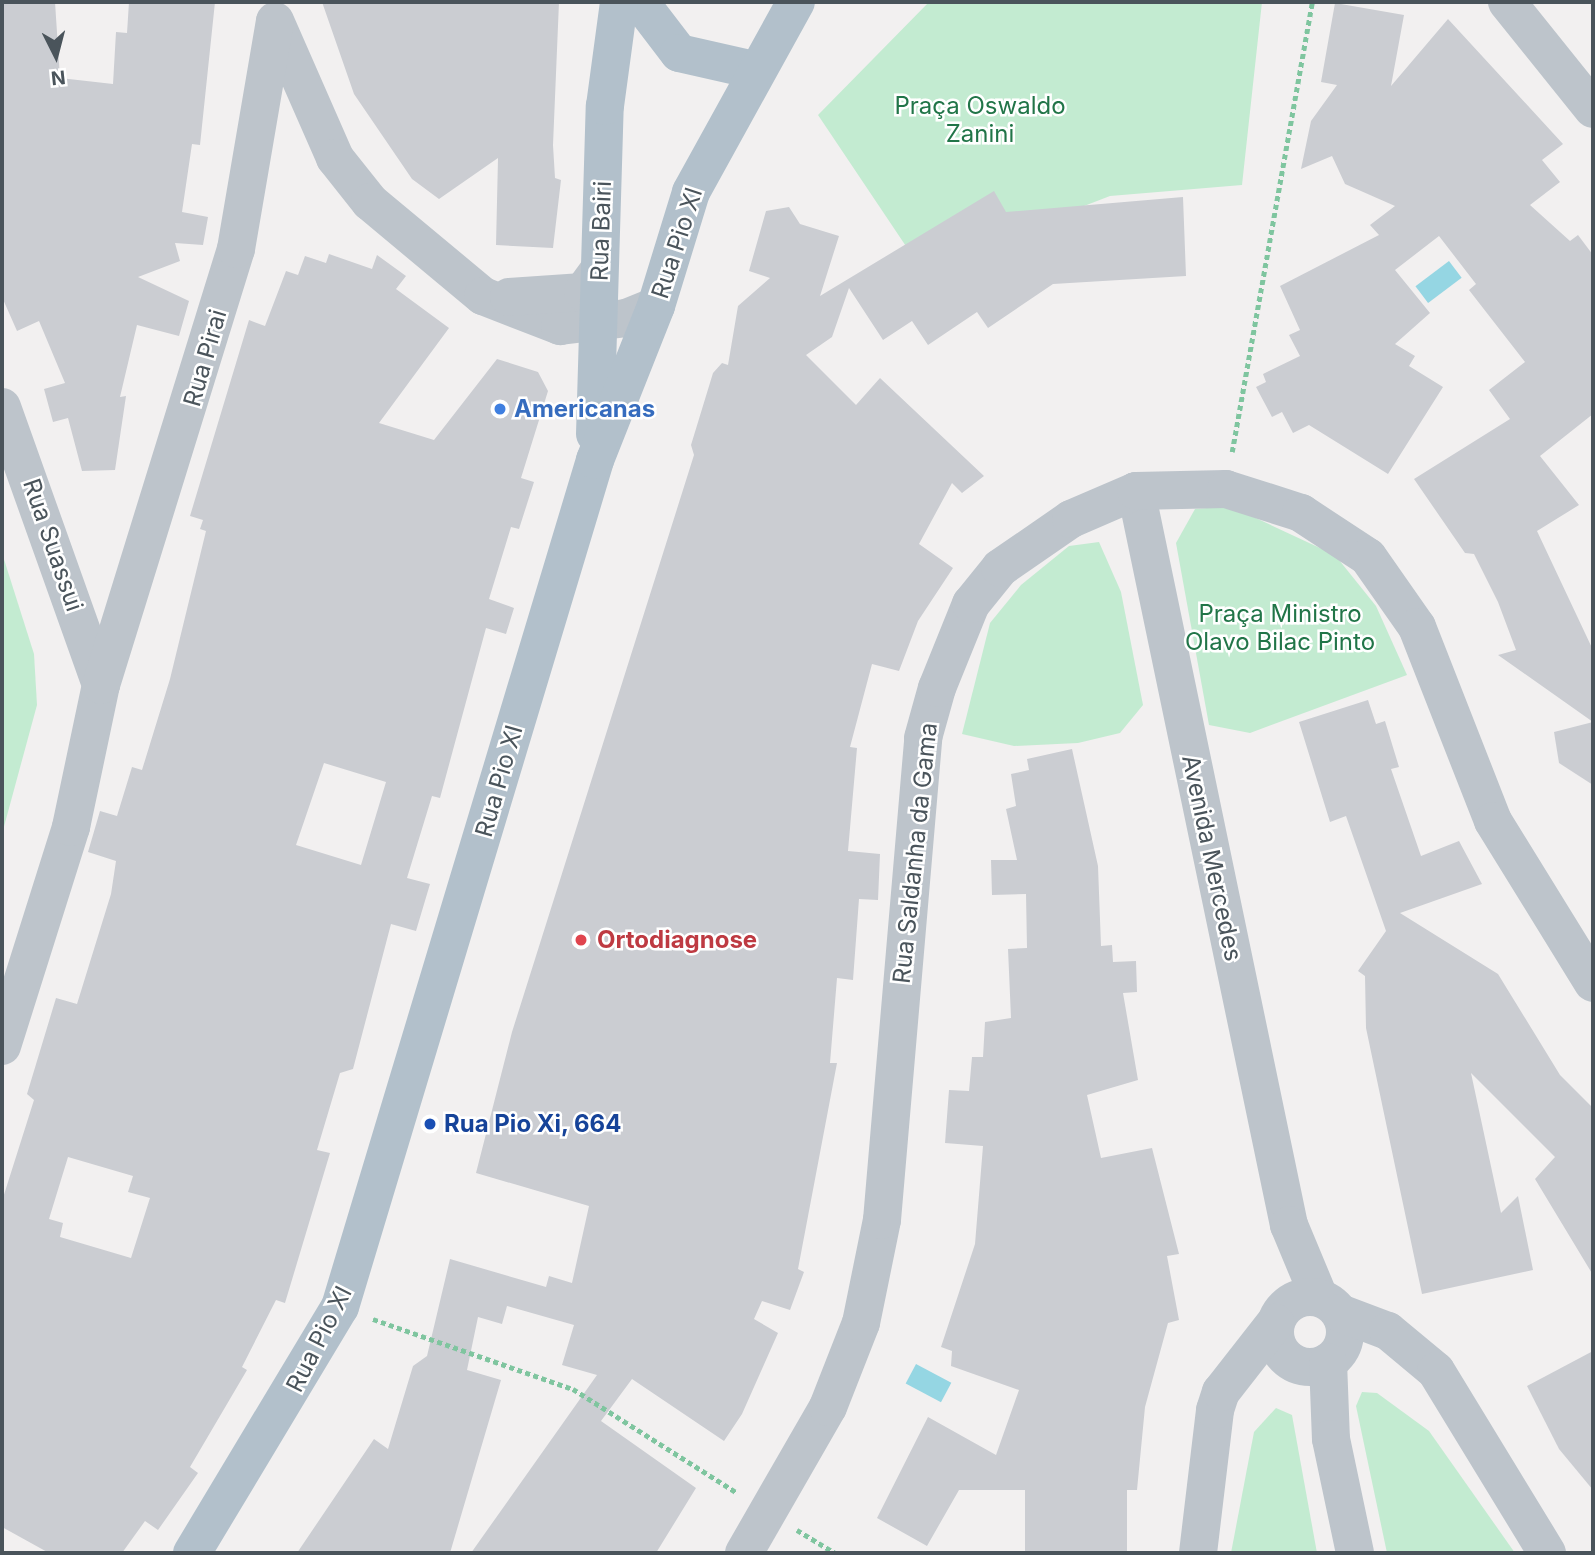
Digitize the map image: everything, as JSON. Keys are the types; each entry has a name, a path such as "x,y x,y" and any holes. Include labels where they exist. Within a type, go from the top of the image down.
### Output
{"main road":[{"name":"Rua Bairi","path":"594,460 605,106 619,2"},
{"path":"640,2 679,53 754,70"},
{"name":"Rua Pio XI","path":"192,1553 340,1307 594,460 656,306 691,192 754,70 796,2"}],"street":[{"path":"1507,2 1593,108"},
{"path":"275,12 335,158 370,202 483,296 560,326 598,324 656,306"},
{"name":"Rua Pirai","path":"2,1046 71,827 101,685 236,249 275,12"},
{"path":"483,296 562,298 583,292 599,270"},
{"name":"Rua Suassui","path":"2,407 101,685"},
{"name":"Rua Saldanha da Gama","path":"744,1553 771,1514 828,1407 861,1323 882,1220 923,738 950,650 971,604 1000,568 1071,519 1136,491 1226,489 1301,513 1337,534 1397,591 1417,626 1493,821 1593,983"},
{"name":"Avenida Mercedes","path":"1136,491 1355,1553"},
{"path":"1198,1553 1221,1392 1311,1333 1417,1350 1453,1394 1547,1553"}],"path":[{"path":"1226,489 1312,2"},
{"path":"340,1307 573,1390 835,1553"}],"green space":[{"name":"Praça Oswaldo Zanini","path":"929,2 1262,2 1242,185 1110,196 1004,237 934,288 818,115"},
{"name":"Praça Ministro Olavo Bilac Pinto","path":"1230,506 1335,555 1376,606 1407,675 1250,733 1209,725 1176,543 1195,509"},
{"name":"Praça Ministro Olavo Bilac Pinto","path":"1099,542 1121,592 1143,705 1120,733 1078,743 1014,746 962,734 990,623 1021,585 1069,546"},
{"path":"2,553 34,654 37,705 2,834"},
{"path":"1362,1392 1377,1393 1429,1431 1515,1553 1387,1553 1356,1406"},
{"path":"1276,1408 1292,1415 1317,1553 1231,1553 1254,1432"}],"water":[{"path":"1449,261 1462,278 1428,303 1415,286"},
{"path":"916,1364 951,1383 941,1402 906,1383"}],"building":[{"path":"2,2 55,2 60,78 113,84 116,32 127,33 129,2 215,2 200,145 192,144 182,212 208,217 203,245 175,243 180,261 138,277 189,301 179,336 137,325 120,397 126,396 115,470 82,471 68,418 53,422 44,389 65,383 39,321 17,331 2,297"},
{"path":"322,2 559,2 553,145 555,178 561,180 553,248 496,245 498,158 439,199 412,179 354,94"},
{"path":"1335,3 1404,15 1391,86 1448,19 1563,144 1542,160 1560,182 1530,205 1570,241 1578,235 1593,255 1593,414 1540,456 1579,505 1537,531 1593,650 1593,722 1498,655 1516,650 1498,602 1474,554 1465,553 1414,479 1510,419 1489,390 1525,362 1469,290 1476,284 1439,236 1395,270 1430,313 1395,344 1415,356 1409,366 1443,387 1388,474 1309,425 1293,433 1282,412 1272,417 1256,387 1266,382 1263,374 1300,356 1289,335 1300,330 1280,286 1379,235 1370,225 1395,206 1345,184 1332,156 1301,169 1311,121 1337,85 1321,82"},
{"path":"994,191 1006,212 1183,197 1186,276 1053,284 988,328 977,312 928,345 912,321 883,340 849,288 832,337 806,355 856,405 880,378 984,476 962,493 952,483 919,544 953,568 918,621 899,671 872,664 850,747 857,748 848,851 880,854 878,900 859,899 853,980 837,978 830,1063 837,1063 798,1269 804,1272 790,1310 762,1301 754,1319 778,1333 742,1414 724,1441 632,1379 601,1421 696,1488 656,1553 471,1553 597,1375 562,1365 574,1325 507,1306 502,1324 478,1317 467,1370 501,1380 450,1553 297,1553 374,1439 388,1449 413,1366 427,1356 450,1259 546,1287 549,1276 572,1283 589,1206 476,1173 512,1032 694,455 691,445 713,373 722,363 728,365 738,306 770,278 749,271 766,211 789,207 800,224 839,236 820,296"},
{"path":"329,254 372,269 377,255 406,276 396,289 449,328 379,423 434,440 497,359 538,372 548,391 521,478 534,482 519,529 511,527 489,599 514,608 506,634 486,628 440,798 432,796 407,878 430,884 416,931 391,924 353,1069 340,1073 317,1150 330,1153 285,1303 276,1300 242,1367 247,1370 190,1467 198,1473 158,1530 145,1521 122,1553 49,1553 2,1527 2,1201 34,1100 27,1094 56,998 77,1004 111,894 116,861 88,852 100,811 117,816 132,767 142,770 170,679 206,531 200,529 203,520 190,516 249,320 265,326 286,271 298,275 305,256 326,263","holes":["324,763 386,782 361,865 296,845","68,1157 133,1176 128,1192 150,1198 131,1258 60,1237 63,1223 49,1219"]},
{"path":"1368,700 1376,724 1385,721 1399,767 1391,769 1421,856 1459,841 1482,884 1400,913 1498,974 1560,1075 1593,1108 1593,1275 1535,1179 1555,1157 1471,1073 1501,1213 1518,1196 1533,1270 1422,1294 1366,1028 1365,976 1358,971 1386,931 1346,816 1330,822 1299,722"},
{"path":"1593,722 1593,785 1559,763 1554,732"},
{"path":"1072,749 1098,866 1101,946 1112,945 1113,962 1136,961 1137,992 1123,993 1138,1080 1087,1095 1101,1158 1152,1148 1179,1254 1167,1256 1179,1320 1168,1323 1145,1407 1137,1490 1127,1490 1127,1553 1025,1553 1025,1490 959,1490 927,1546 877,1518 928,1417 996,1455 1019,1390 951,1366 952,1351 941,1347 975,1244 983,1146 945,1143 949,1090 969,1091 972,1057 983,1057 985,1022 1011,1018 1008,949 1027,948 1026,894 992,895 991,860 1017,860 1006,809 1016,806 1011,774 1029,770 1027,759"},
{"path":"1593,1351 1593,1490 1559,1449 1527,1386"}],"place":[{"name":"Americanas","path":"500,409"},
{"name":"Ortodiagnose","path":"581,940"},
{"name":"Rua Pio Xi, 664","path":"430,1124"}]}
